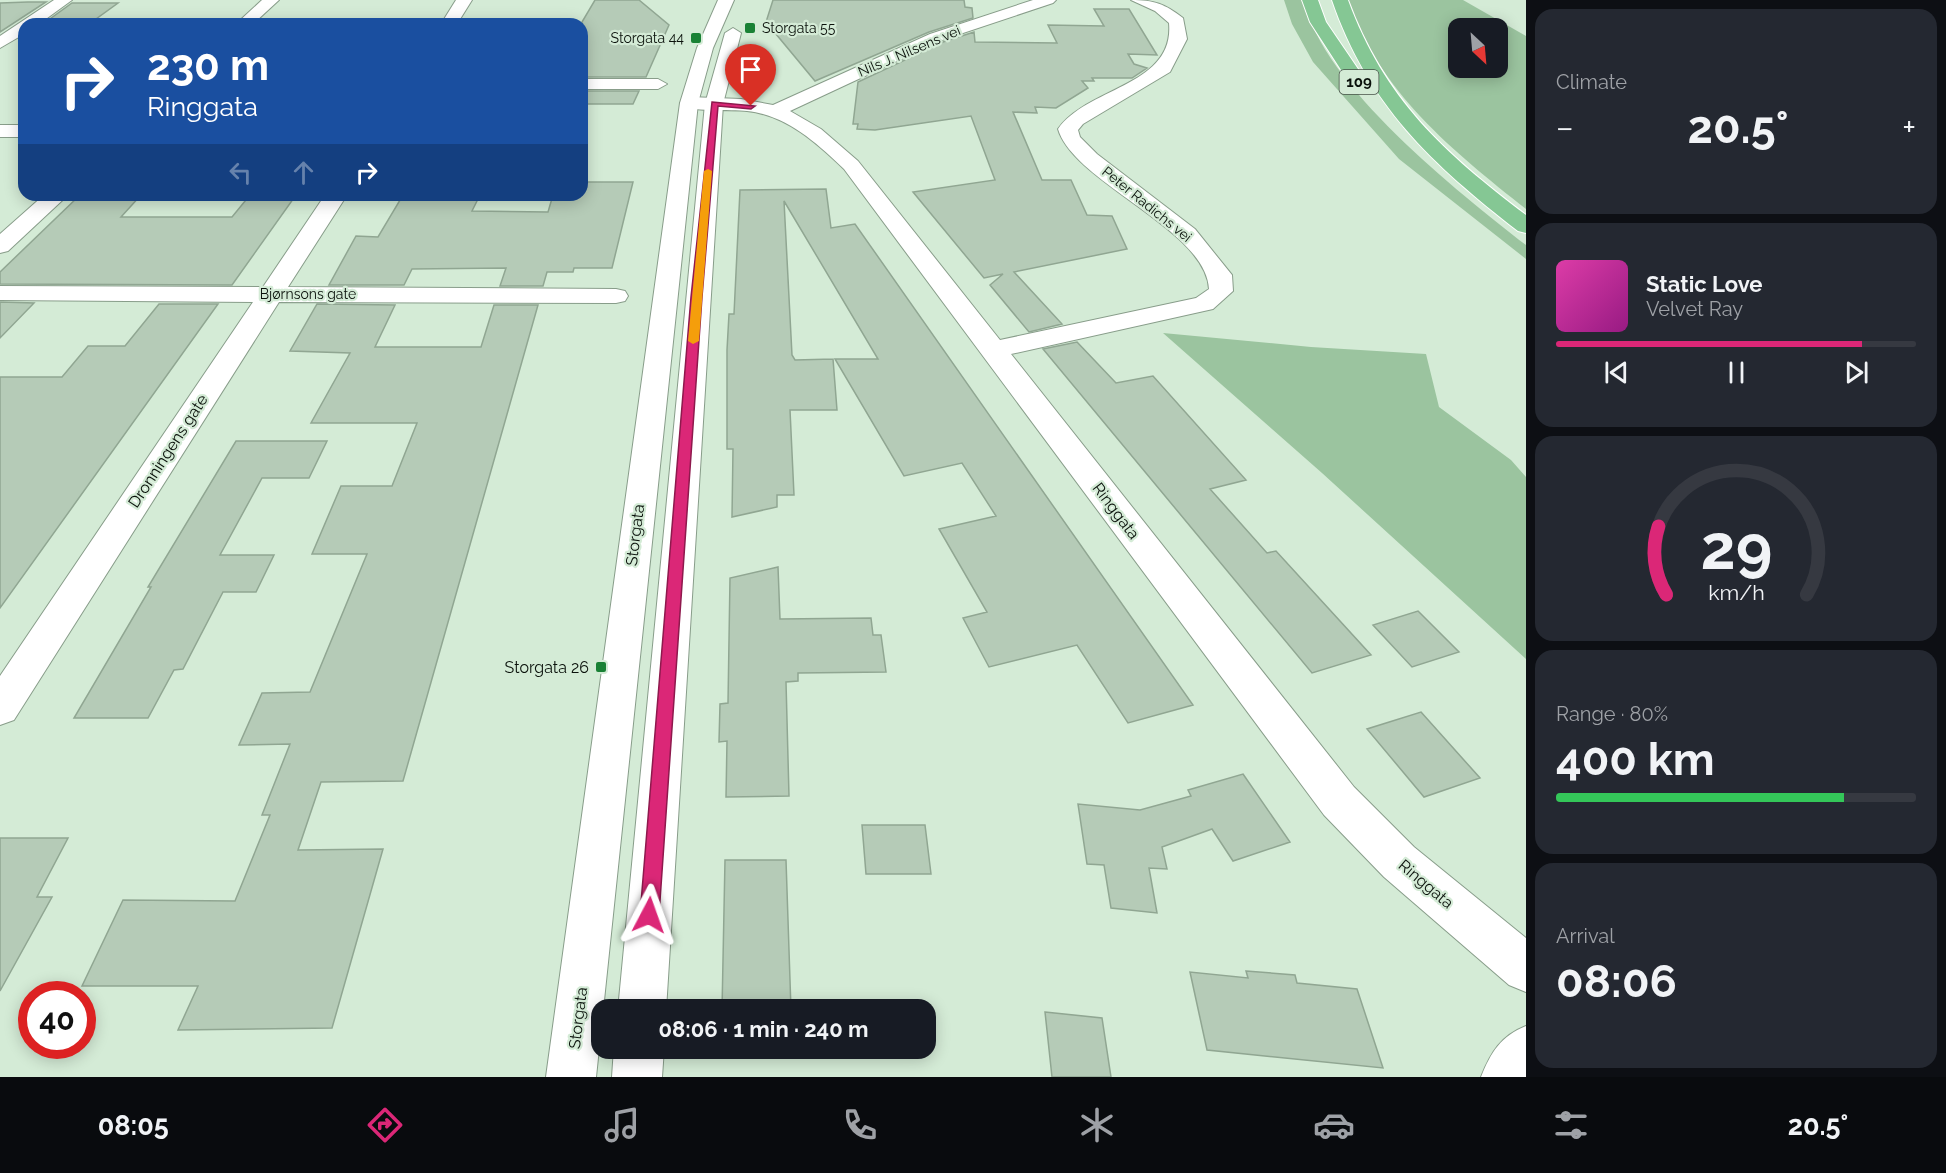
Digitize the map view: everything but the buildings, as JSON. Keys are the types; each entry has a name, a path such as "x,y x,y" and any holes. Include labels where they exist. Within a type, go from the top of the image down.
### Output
{"main road":[{"name":"109","path":"1310,0 1318,22 1340,58 1368,94 1475,188 1526,226"},
{"name":"109","path":"1340,0 1347,25 1362,58 1385,92 1431,147"}],"street":[{"path":"38,18 64,0"},
{"path":"251,18 271,0"},
{"path":"453,18 464,0"},
{"name":"Storgata","path":"643,999 697,297 705,48 726,0"},
{"name":"Storgata","path":"571,1077 702,103 726,52 746,0"},
{"name":"Nils J. Nilsens vei","path":"774,111 936,37 1048,0"},
{"name":"Peter Radichs vei","path":"992,350 1204,304 1221,291 1220,275 1187,234 1090,158 1071,139 1068,129 1076,120 1164,68 1179,39 1177,21 1160,8 1139,0"},
{"path":"588,84 658,84"},
{"name":"Ringgata","path":"702,103 774,111 825,140 851,165 1339,801 1399,862 1526,968"},
{"path":"0,131 18,131"},
{"path":"0,246 50,201"},
{"name":"Dronningens gate","path":"0,708 332,201"},
{"name":"Bjørnsons gate","path":"0,293 616,296"},
{"path":"1506,1077 1526,1051"},
{"path":"637,1077 638,1059"}],"green space":[{"path":"1284,0 1304,0 1316,33 1337,67 1364,101 1431,167 1526,245 1526,259 1399,159 1313,62 1292,24"},
{"path":"1348,0 1463,0 1494,18 1448,18 1448,78 1508,78 1508,26 1526,36 1526,209 1446,142 1421,117 1379,63 1362,33"},
{"path":"1163,333 1311,347 1426,354 1439,407 1511,460 1526,477 1526,659 1322,473"}],"slow traffic":[{"path":"693,341 708,171"}],"place":[{"name":"Storgata 55","path":"750,28"},
{"name":"Storgata 44","path":"696,38"},
{"name":"Storgata 26","path":"601,667"}],"route":[{"path":"649,915 714,104 751,106"}]}
